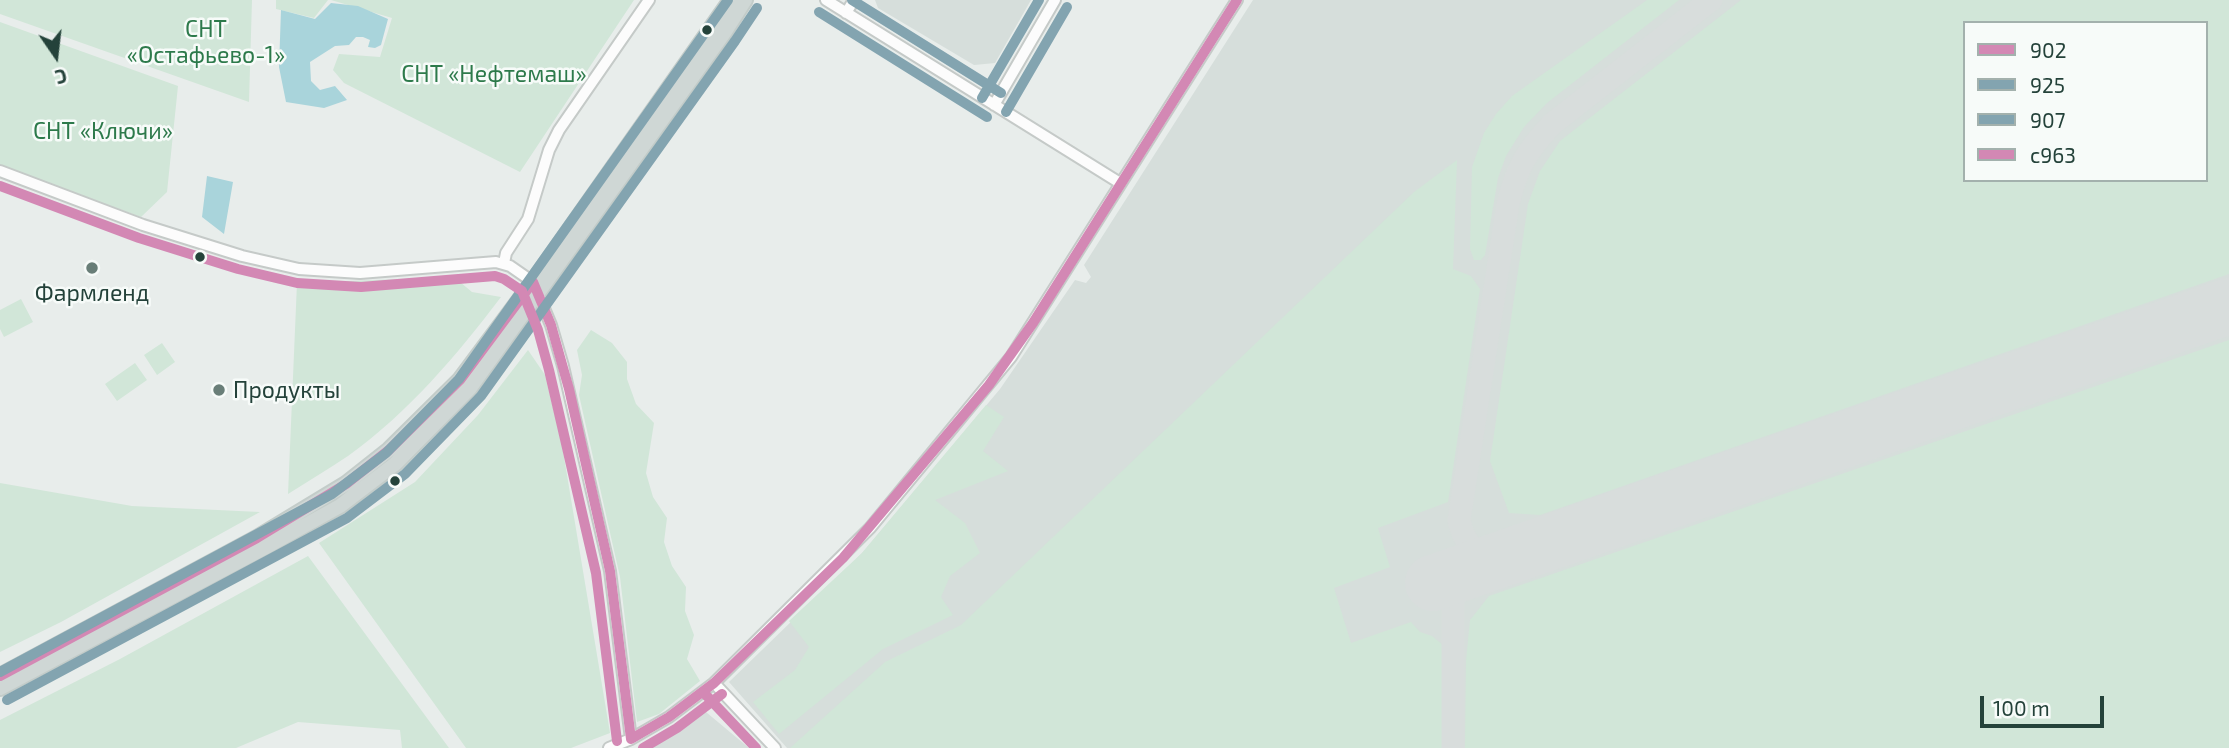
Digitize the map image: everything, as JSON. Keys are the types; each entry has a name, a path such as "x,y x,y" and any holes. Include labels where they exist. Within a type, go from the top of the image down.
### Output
{"main road":[{"path":"0,688 266,547 359,493 395,464 470,388 522,317 536,288 731,0"},
{"path":"0,676 257,538 346,484 388,450 460,380 536,288 724,33 745,0"}],"street":[{"path":"504,264 506,253 528,219 549,150 559,130 649,0"},
{"path":"827,0 1120,183"},
{"path":"846,13 854,0"},
{"path":"994,105 1055,0"},
{"path":"609,748 631,739 669,717 714,683 870,528 989,385 1033,323 1237,0"},
{"path":"0,172 146,226 242,256 299,269 360,273 489,262 504,264 536,288 551,325 569,389 610,571 631,739"},
{"path":"522,317 541,317 551,325"},
{"path":"714,683 775,748"}],"shaded area":[{"path":"875,0 1031,0 995,63 974,65 878,8"},
{"path":"1253,0 2229,0 2229,748 787,748 729,682 862,553 1000,389 1075,280 1086,283 1091,277 1084,265"},
{"path":"706,712 749,748 637,748 645,745"}],"green space":[{"name":"СНТ «Остафьево-1»","path":"0,0 252,0 249,102 0,14"},
{"path":"276,0 328,0 314,18 276,9"},
{"name":"СНТ «Нефтемаш»","path":"331,0 634,0 520,172 344,83 333,70 339,54 380,57 392,18"},
{"path":"1647,0 1679,0 1547,103 1524,127 1506,156 1498,178 1485,255 1481,260 1474,260 1470,249 1472,167 1484,133 1496,114 1512,96"},
{"path":"1741,0 2229,0 2229,274 1540,515 1509,513 1490,461 1528,204 1540,171 1560,141"},
{"name":"СНТ «Ключи»","path":"0,22 178,86 167,192 141,217 0,165"},
{"path":"1457,160 1453,269 1471,276 1480,289 1448,502 1378,528 1390,567 1334,588 1351,643 1411,622 1420,632 1432,636 1449,650 1448,748 790,748 885,662 961,625 1414,192"},
{"path":"454,277 472,292 501,297 449,361 391,421 348,456 288,494 297,283"},
{"path":"21,299 33,322 4,337 0,329 0,310"},
{"path":"591,330 612,343 627,362 627,379 636,404 654,423 646,473 653,497 667,518 664,542 672,566 686,587 685,611 694,635 687,659 700,681 659,714 637,722 620,577 579,395 582,375 577,350"},
{"path":"2229,340 2229,748 1465,748 1466,661 1470,620 1489,596"},
{"path":"162,343 175,362 157,375 144,355"},
{"path":"528,350 545,375 562,445 610,733 571,748 466,748 319,543 415,482 478,415"},
{"path":"135,363 147,380 117,401 105,384"},
{"path":"986,405 1004,417 983,451 1008,471 935,500 965,523 980,553 950,576 941,597 953,615 883,649 779,734 753,702 795,670 809,647 789,621 862,553"},
{"path":"0,483 132,506 260,512 61,622 0,652"},
{"path":"308,556 449,748 402,748 400,730 298,722 236,748 0,748 0,720 120,659"}],"water":[{"path":"331,3 358,6 388,19 381,45 368,47 370,40 356,37 349,45 335,46 310,62 311,81 320,90 335,86 347,100 324,108 286,102 279,67 281,10 315,19"},
{"path":"207,176 233,182 224,234 202,217"}],"taxiway":[{"path":"1506,559 1488,556 1474,549 1465,537 1459,520 1508,204 1515,180 1529,152 1552,124 1711,0"},
{"path":"1453,748 1453,601 1464,573"}],"runway":[{"path":"1433,583 2229,306"}],"transit line":[{"name":"907","path":"0,672 332,494 386,453 459,379 728,0"},
{"name":"907","path":"852,0 1001,93"},
{"name":"907","path":"982,98 1039,0"},
{"name":"902","path":"631,739 669,717 714,683 843,558 989,385 1033,323 1237,0"},
{"name":"925","path":"1006,112 1067,7"},
{"name":"925","path":"7,700 347,518 405,474 481,396 757,8"},
{"name":"925","path":"819,12 987,117"},
{"name":"с963","path":"0,186 139,238 238,269 297,283 361,287 495,276 522,291 538,330 549,370 596,573 617,741"},
{"name":"902","path":"0,676 257,538 346,484 389,450 460,380 533,282 551,325 569,389 610,571 631,739"},
{"name":"с963","path":"704,693 756,748"},
{"name":"с963","path":"643,748 677,728 722,694"}],"place":[{"name":"Фармленд","path":"92,268"},
{"name":"Продукты","path":"219,390"}]}
